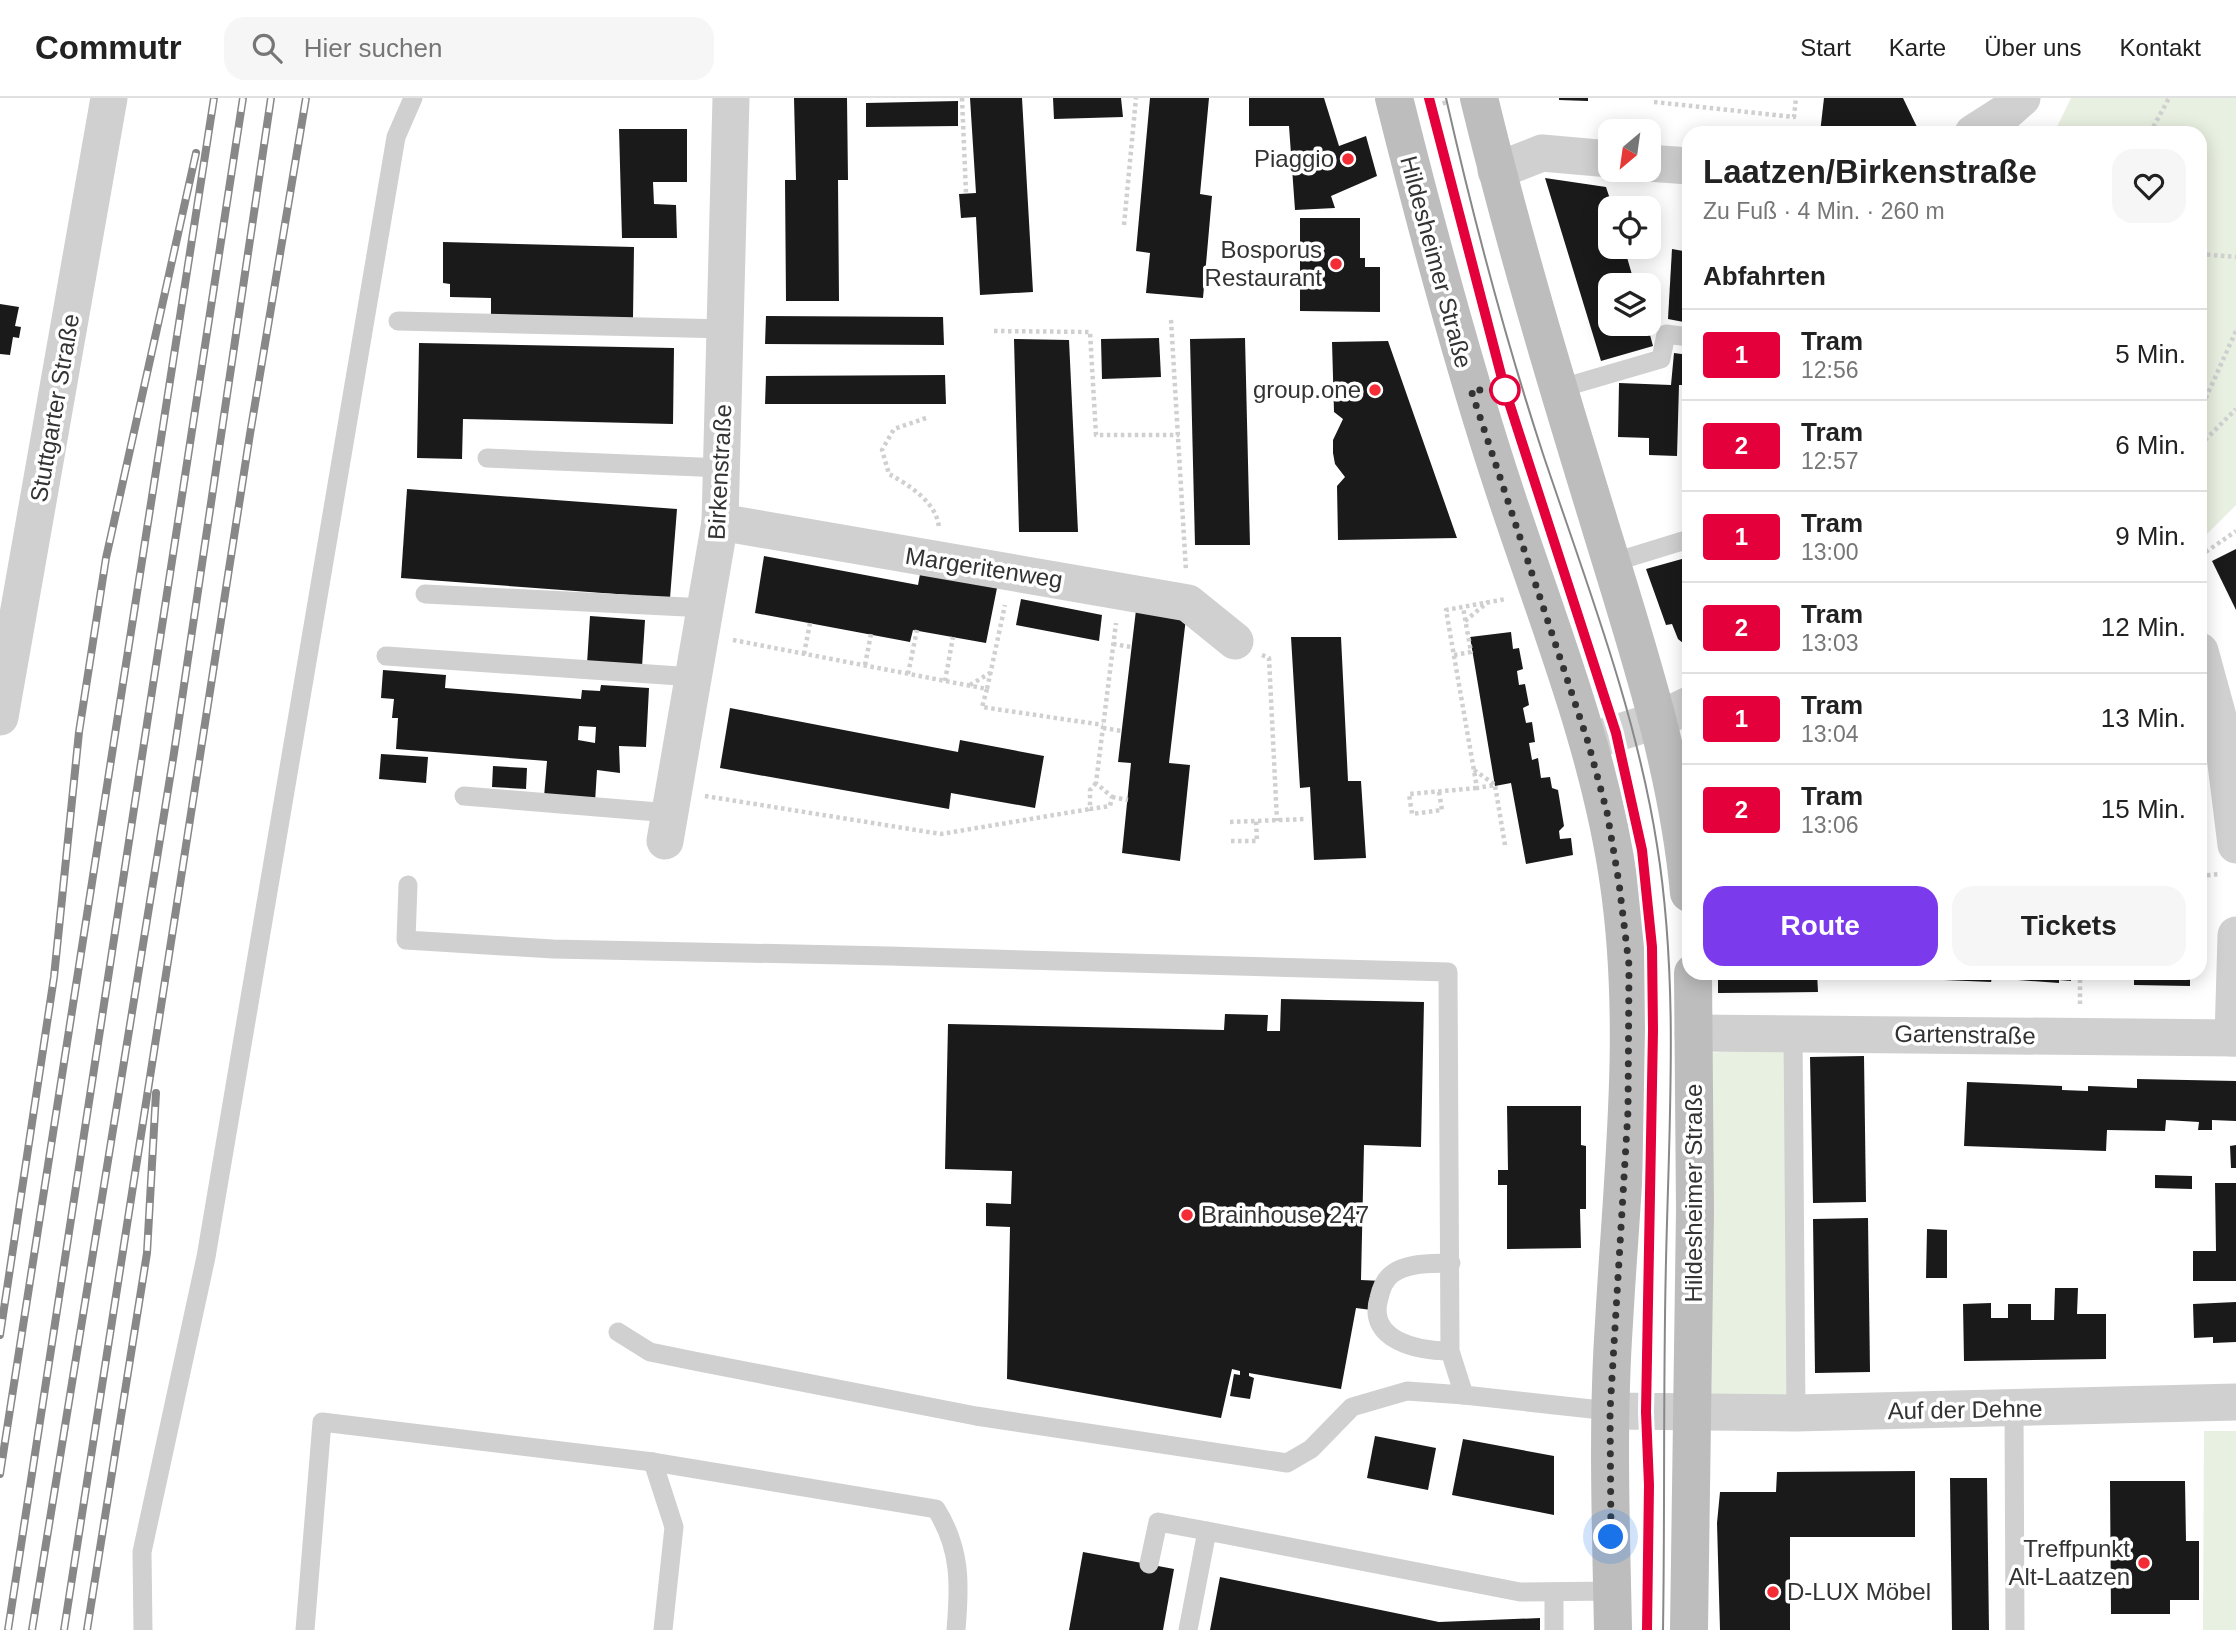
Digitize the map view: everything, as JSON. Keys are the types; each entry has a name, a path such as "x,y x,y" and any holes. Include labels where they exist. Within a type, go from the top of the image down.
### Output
{"main road":[{"name":"Hildesheimer Straße","path":"1394,98 1416,195 1471,390 1588,742 1607,812 1629,965 1628,1111 1610,1411 1613,1630"},
{"path":"1479,98 1496,171 1611,564 1673,713 1682,822"},
{"name":"Hildesheimer Straße","path":"1689,1630 1693,1413 1693,980"}],"street":[{"name":"Stuttgarter Straße","path":"0,717 109,98"},
{"name":"Birkenstraße","path":"669,815 720,522 731,98"},
{"path":"1985,126 2006,113 2022,98"},
{"path":"2027,126 2039,98"},
{"path":"1496,171 1542,153 1598,158"},
{"path":"1661,164 1682,165"},
{"name":"Margeritenweg","path":"720,522 1188,603 1236,641"},
{"path":"2207,676 2222,731 2236,845"},
{"path":"1588,742 1673,713"},
{"path":"2234,1038 2236,935"},
{"name":"Gartenstraße","path":"1693,1033 2234,1038"},
{"name":"Auf der Dehne","path":"1693,1413 2014,1410 2236,1402"},
{"path":"1610,1411 1693,1413"}],"lane":[{"path":"143,1630 142,1552 206,1257 396,137 413,98"},
{"path":"398,321 727,329"},
{"path":"1558,389 1661,359 1666,334 1682,336"},
{"path":"487,458 723,468"},
{"path":"1611,564 1682,541"},
{"path":"425,594 704,621"},
{"path":"386,656 694,677"},
{"path":"464,796 669,815"},
{"path":"408,885 406,940 552,949 1448,972 1450,1351 1464,1395"},
{"path":"1793,1032 1796,1413"},
{"path":"1450,1351 1411,1348 1392,1338 1381,1325 1377,1306 1383,1284 1392,1274 1410,1266 1451,1263"},
{"path":"618,1332 650,1352 699,1362 975,1416 1287,1463 1311,1450 1352,1406 1407,1391 1610,1411"},
{"path":"2014,1410 2015,1630"},
{"path":"305,1630 322,1422 653,1462 936,1508 950,1532 959,1577 956,1630"},
{"path":"653,1462 674,1527 663,1630"},
{"path":"1149,1564 1158,1522 1520,1592 1612,1591"},
{"path":"1188,1630 1208,1531"},
{"path":"1554,1592 1555,1630"}],"path":[{"path":"962,98 966,193"},
{"path":"1124,225 1136,98"},
{"path":"1654,102 1794,117 1796,98"},
{"path":"2154,126 2169,98"},
{"path":"2207,255 2236,257"},
{"path":"1171,320 1188,603"},
{"path":"994,331 1090,332 1096,435 1179,435"},
{"path":"2207,395 2236,331"},
{"path":"2207,438 2236,409"},
{"path":"926,418 894,429 882,450 889,474 914,488 939,519 940,562"},
{"path":"2207,551 2236,531"},
{"path":"1012,573 982,707 1122,731"},
{"path":"1090,809 1090,790 1096,783 1119,590"},
{"path":"1477,788 1446,610 1538,594"},
{"path":"1465,621 1489,602"},
{"path":"1454,655 1471,652 1463,607"},
{"path":"704,621 804,654 987,689"},
{"path":"804,654 810,623"},
{"path":"908,674 917,630"},
{"path":"865,665 871,634"},
{"path":"945,681 953,637"},
{"path":"1236,641 1269,658 1277,821"},
{"path":"1113,644 1131,648"},
{"path":"970,686 990,673"},
{"path":"1474,770 1495,785 1505,845"},
{"path":"1096,783 1112,797 1128,800"},
{"path":"1439,792 1442,810 1412,814 1409,794 1495,785"},
{"path":"669,815 941,834 1110,806 1112,797"},
{"path":"1230,822 1306,819"},
{"path":"1231,841 1257,841 1256,821"}],"green space":[{"path":"2071,98 2236,98 2236,505 2207,534 2207,126 2057,126"},
{"path":"1788,1049 1789,1407 1701,1405 1702,1053"},
{"path":"2204,1431 2236,1431 2236,1630 2203,1630"}],"building":[{"path":"794,98 847,98 848,180 838,180 839,301 786,301 785,180 796,180"},
{"path":"970,98 1022,98 1033,292 980,295 976,217 961,218 959,194 976,193"},
{"path":"1053,98 1121,98 1123,117 1054,119"},
{"path":"1150,98 1209,98 1200,194 1212,196 1203,298 1146,293 1150,253 1136,251"},
{"path":"1249,98 1324,98 1339,146 1366,136 1377,176 1331,196 1335,208 1295,210 1289,126 1249,126"},
{"path":"1588,98 1588,101 1559,100"},
{"path":"1824,98 1903,98 1917,126 1821,126"},
{"path":"958,101 958,126 866,127 866,103"},
{"path":"619,129 687,129 687,182 653,182 654,204 676,205 677,238 622,238"},
{"path":"1545,178 1606,187 1609,196 1598,196 1598,259 1627,259 1632,273 1598,273 1598,336 1650,336 1653,346 1601,361"},
{"path":"1300,218 1360,218 1360,258 1365,258 1365,267 1380,267 1380,312 1300,311"},
{"path":"443,242 634,247 633,318 491,316 491,298 450,297 450,284 443,283"},
{"path":"1672,249 1682,251 1682,322 1668,319"},
{"path":"0,304 19,307 15,326 21,327 19,338 13,337 10,355 0,354"},
{"path":"766,316 943,317 944,345 765,344"},
{"path":"1159,338 1161,377 1102,379 1101,339"},
{"path":"1245,338 1250,545 1195,545 1190,339"},
{"path":"1014,339 1069,340 1078,532 1019,532"},
{"path":"1388,341 1457,538 1338,540 1337,486 1345,477 1335,464 1333,453 1333,440 1343,419 1334,412 1332,342"},
{"path":"419,343 674,348 673,424 463,419 462,459 417,458"},
{"path":"1674,353 1682,354 1677,456 1649,455 1649,438 1618,437 1619,383 1671,385"},
{"path":"945,375 946,404 765,404 766,376"},
{"path":"407,489 677,509 670,598 401,578"},
{"path":"2236,549 2236,610 2212,561"},
{"path":"764,556 918,585 920,574 997,588 986,643 913,630 910,642 755,613"},
{"path":"1682,559 1682,642 1672,624 1666,625 1646,569"},
{"path":"1021,599 1102,615 1099,641 1016,625"},
{"path":"1136,610 1186,618 1169,763 1190,765 1180,861 1122,853 1131,763 1118,762"},
{"path":"590,616 645,620 642,667 587,664"},
{"path":"1511,632 1513,649 1519,648 1523,669 1517,671 1519,685 1525,684 1529,705 1523,708 1526,723 1532,722 1535,742 1529,743 1532,760 1538,758 1541,778 1550,777 1552,788 1558,790 1564,826 1559,831 1560,839 1571,838 1573,855 1526,864 1511,783 1495,786 1470,637"},
{"path":"1291,637 1341,637 1348,781 1361,781 1366,858 1314,860 1310,787 1300,788"},
{"path":"383,670 446,675 445,688 581,699 582,690 600,691 601,685 649,688 646,747 619,746 620,773 597,770 595,802 544,797 547,761 396,749 398,718 392,718 394,699 381,698","holes":["579,726 596,727 595,743 578,740"]},
{"path":"730,708 958,752 960,740 1044,756 1035,808 951,793 949,809 720,768"},
{"path":"381,754 428,757 426,783 379,779"},
{"path":"493,766 527,768 526,789 492,787"},
{"path":"1718,980 1817,980 1818,992 1718,993"},
{"path":"1944,980 1992,980 1991,982"},
{"path":"2019,980 2059,980 2059,983"},
{"path":"2134,980 2190,980 2190,986 2134,985"},
{"name":"Brainhouse 247","path":"1281,999 1424,1002 1421,1147 1364,1145 1361,1280 1382,1281 1379,1311 1356,1308 1341,1389 1249,1373 1249,1376 1254,1378 1250,1399 1230,1396 1234,1374 1240,1375 1240,1371 1232,1369 1221,1418 1007,1379 1010,1227 986,1226 986,1203 1011,1204 1012,1171 945,1169 948,1024 1224,1030 1225,1014 1268,1015 1267,1031 1280,1031"},
{"path":"1864,1056 1866,1202 1813,1203 1810,1057"},
{"path":"2137,1079 2236,1081 2236,1121 2212,1120 2212,1130 2198,1130 2199,1122 2166,1120 2165,1131 2107,1130 2106,1151 1964,1146 1967,1082 2062,1086 2062,1090 2088,1091 2088,1086 2137,1088"},
{"path":"1507,1106 1581,1106 1581,1145 1586,1146 1586,1209 1580,1209 1581,1248 1507,1249 1507,1185 1498,1185 1498,1170 1508,1170"},
{"path":"2236,1145 2236,1168 2231,1168 2230,1146"},
{"path":"2155,1175 2192,1176 2192,1189 2155,1188"},
{"path":"2215,1183 2236,1183 2236,1281 2193,1281 2193,1251 2216,1251"},
{"path":"1868,1218 1870,1372 1815,1373 1813,1219"},
{"path":"1927,1229 1947,1230 1947,1278 1926,1278"},
{"path":"2055,1288 2078,1288 2077,1314 2106,1314 2106,1359 1964,1361 1963,1304 1991,1303 1991,1318 2008,1318 2008,1304 2031,1304 2031,1320 2054,1320"},
{"path":"2236,1302 2236,1342 2213,1343 2213,1337 2194,1338 2193,1304"},
{"path":"1375,1436 1436,1448 1428,1490 1367,1478"},
{"path":"1463,1439 1554,1456 1554,1515 1452,1495"},
{"path":"1915,1471 1915,1537 1790,1537 1790,1630 1720,1630 1717,1523 1720,1492 1776,1492 1777,1472"},
{"path":"1950,1478 1987,1478 1989,1630 1952,1630"},
{"path":"2110,1481 2185,1481 2186,1541 2199,1541 2199,1600 2170,1600 2170,1614 2111,1614"},
{"path":"1083,1552 1174,1569 1163,1630 1069,1630"},
{"path":"1220,1577 1439,1622 1540,1618 1540,1630 1210,1630"}],"tram line":[{"path":"1429,98 1505,390 1616,733 1642,850 1652,947 1653,1030 1646,1412 1649,1485 1647,1630"},
{"name":"1","path":"1429,98 1505,390 1616,733 1629,780 1642,850 1652,947 1653,1030 1646,1412 1649,1485 1647,1630"},
{"path":"1446,98 1516,366 1623,696 1648,795 1657,845 1668,949 1671,1053 1665,1307 1663,1630"}],"railway":[{"path":"0,1474 214,98"},
{"path":"8,1630 243,98"},
{"path":"32,1630 174,753 271,98"},
{"path":"64,1630 250,434 306,98"},
{"path":"0,1335 54,977 79,732 106,558 196,153"},
{"path":"87,1630 147,1253 156,1093"}],"place":[{"name":"Piaggio","path":"1348,159"},
{"name":"Bosporus Restaurant","path":"1336,264"},
{"name":"group.one","path":"1375,390"},
{"name":"Brainhouse 247","path":"1187,1215"},
{"name":"Treffpunkt Alt-Laatzen","path":"2144,1563"},
{"name":"D-LUX Möbel","path":"1773,1592"}],"route":[{"path":"1505,390 1471,390 1588,742 1607,812 1629,965 1628,1111 1610,1411 1611,1537"}]}
